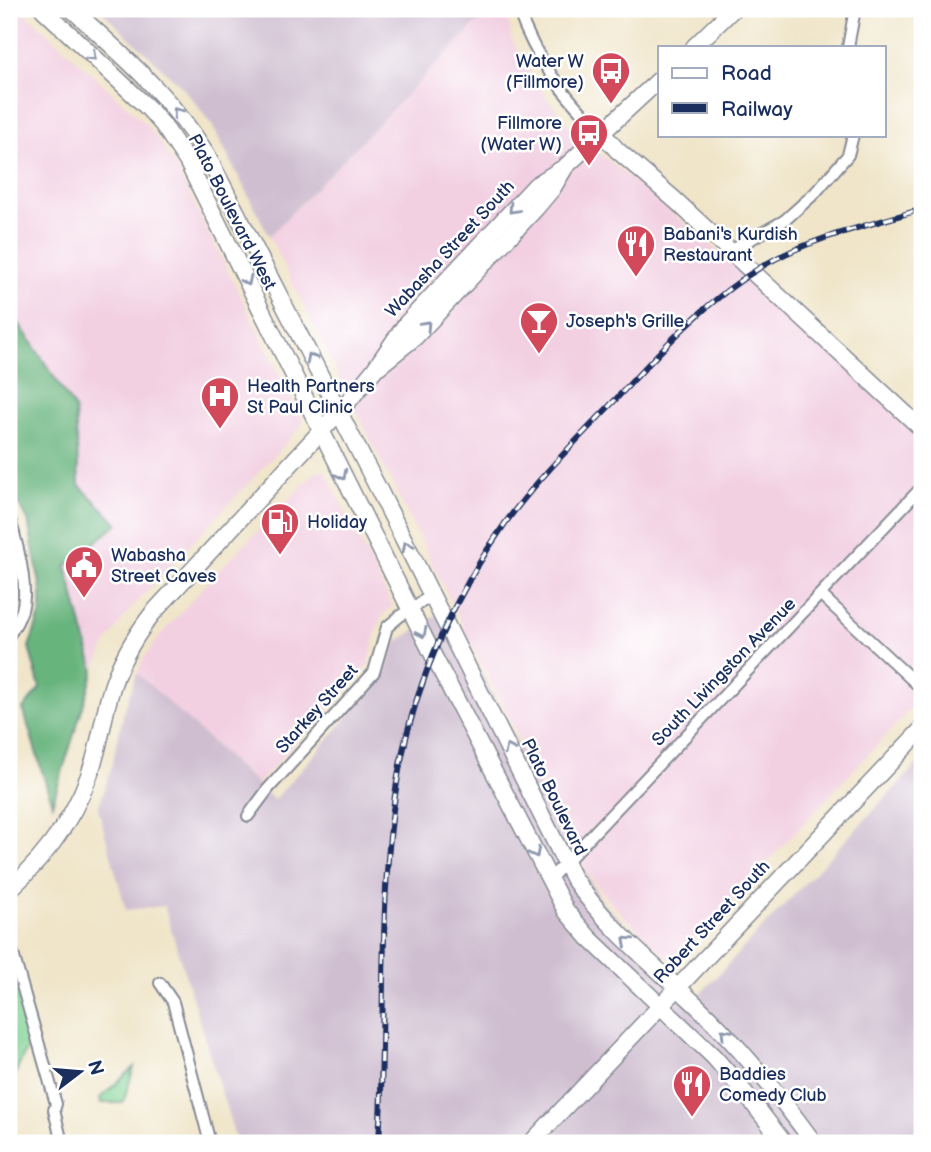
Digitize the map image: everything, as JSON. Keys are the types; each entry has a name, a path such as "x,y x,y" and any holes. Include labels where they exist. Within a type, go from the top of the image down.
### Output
{"main road":[{"name":"Plato Boulevard West","path":"43,9 148,108 177,143 321,432"},
{"name":"Plato Boulevard West","path":"72,9 161,92 196,136 339,411"},
{"path":"695,46 733,9"},
{"path":"709,33 745,9"},
{"name":"Wabasha Street South","path":"9,890 51,847 75,808 96,756 116,676 137,635 167,598 321,432 374,370 406,324 474,250 536,185 565,167 658,81"},
{"path":"603,134 617,150 922,429"},
{"name":"Plato Boulevard","path":"339,411 565,864 584,894 620,936 677,987 755,1066 814,1143"},
{"path":"321,432 566,912 736,1082 784,1143"},
{"name":"Robert Street South","path":"531,1143 922,729"}],"street":[{"path":"519,9 531,43 542,63 569,98 603,134"},
{"path":"848,46 855,9"},
{"path":"730,251 785,220 815,193 848,155 853,136"},
{"name":"South Livingston Avenue","path":"550,880 922,487"},
{"path":"9,516 18,551 23,591 23,609 11,631"},
{"name":"Starkey Street","path":"248,816 268,789 374,672 387,627 410,608 432,595"},
{"path":"821,595 922,690"},
{"path":"9,940 56,1104 54,1110 62,1143"},
{"path":"160,983 173,1002 210,1143"}],"shaded area":[{"path":"13,9 21,9 145,123 158,140 175,166 303,421 300,428 133,606 107,642 94,671 66,566 118,524 79,485 75,409 9,305 9,13"},
{"path":"99,9 490,9 269,236 213,127 194,101"},
{"path":"490,9 507,9 511,38 534,81 574,132 922,419 922,697 673,963 610,903 582,865 269,236"},
{"path":"325,470 392,606 382,616 376,631 369,664 257,784 137,673 159,637 218,571 317,471"},
{"path":"448,607 567,839 603,903 699,995 922,759 922,1143 237,1143 164,906 126,910 98,808 137,673 274,800 383,677 396,643"}],"green space":[{"path":"9,308 75,409 79,485 118,524 66,566 94,671 52,804 23,709 40,688 29,647 41,612 41,590 28,520 9,487"},
{"path":"9,940 35,1033 15,1076 9,1104"},
{"path":"134,1067 123,1103 101,1103 100,1098"}],"railway":[{"path":"379,1143 385,906 400,765 407,733 428,669 470,578 506,522 545,474 668,343 724,293 766,264 803,246 922,209"}],"place":[{"name":"Water W (Fillmore)","path":"611,105"},
{"name":"Fillmore (Water W)","path":"589,167"},
{"name":"Babani's Kurdish Restaurant","path":"636,278"},
{"name":"Joseph's Grille","path":"539,355"},
{"name":"Health Partners St Paul Clinic","path":"220,430"},
{"name":"Holiday","path":"280,556"},
{"name":"Wabasha Street Caves","path":"84,599"},
{"name":"Baddies Comedy Club","path":"692,1118"}]}
